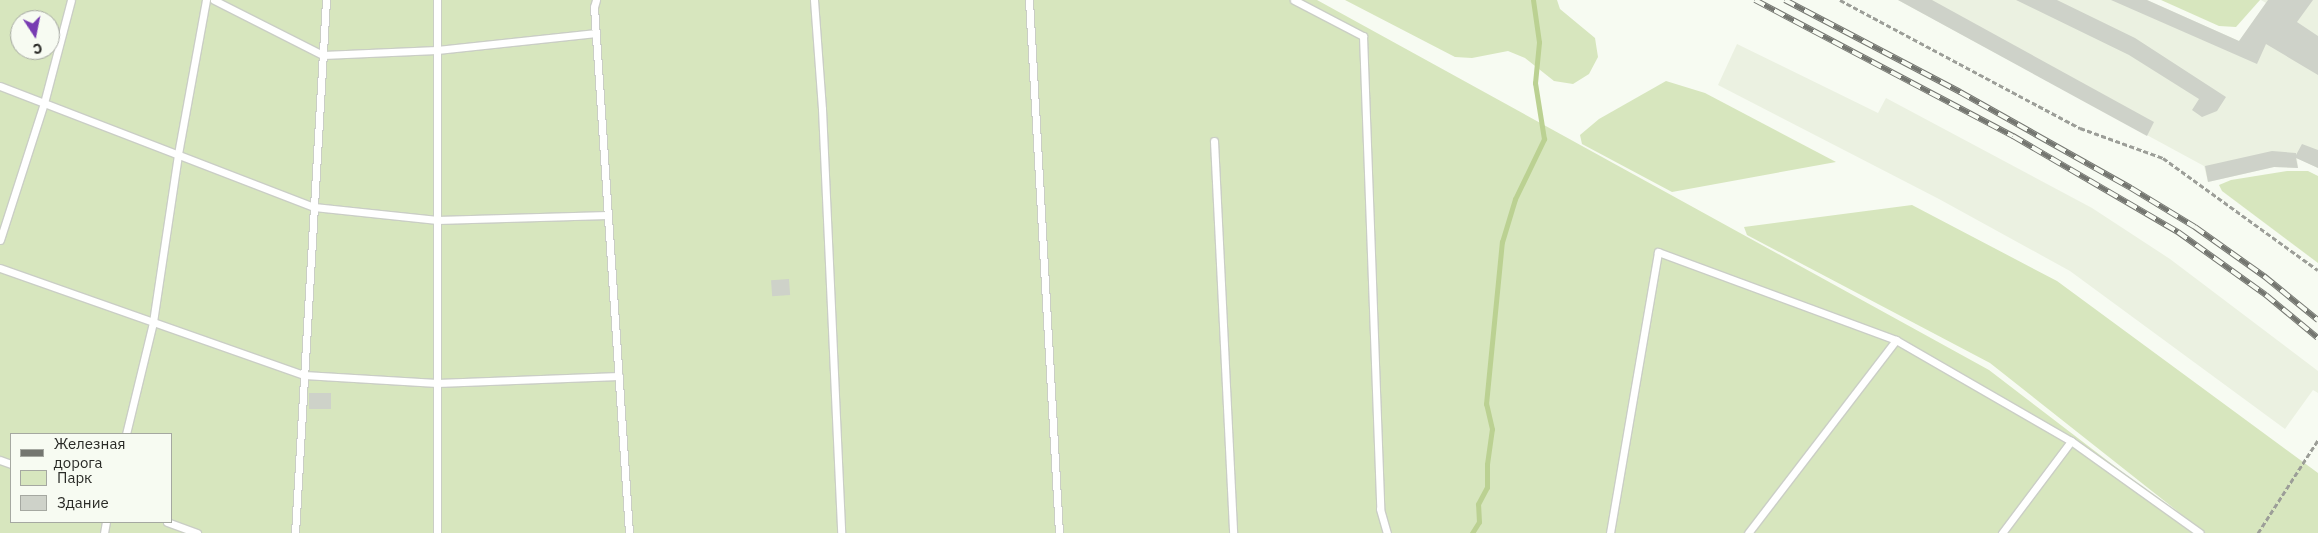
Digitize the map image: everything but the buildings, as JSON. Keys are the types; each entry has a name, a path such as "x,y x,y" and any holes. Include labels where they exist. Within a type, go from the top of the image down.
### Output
{"lane":[{"path":"0,240 44,103 71,0"},
{"path":"126,433 153,322 178,154 206,0"},
{"path":"214,0 323,55 437,50 596,33"},
{"path":"295,533 326,0"},
{"path":"436,0 437,533"},
{"path":"596,0 594,7 629,533"},
{"path":"814,0 822,119 841,533"},
{"path":"1029,0 1059,533"},
{"path":"1294,0 1363,36 1380,509 1387,533"},
{"path":"0,86 314,207 437,220 608,215"},
{"path":"1214,141 1233,533"},
{"path":"1610,533 1658,252 1896,340 2071,441 2200,533"},
{"path":"0,268 304,375 437,383 619,376"},
{"path":"1748,533 1896,340"},
{"path":"2002,533 2071,441"},
{"path":"170,523 197,533"}],"path":[{"path":"1840,0 2080,128 2162,158 2318,270"},
{"path":"2258,533 2318,440"}],"shaded area":[{"path":"1898,0 2147,0 2239,41 2266,3 2261,0 2318,0 2318,168 2297,158 2298,168 2274,167 2208,182 2204,166"},
{"path":"1737,44 1878,113 1886,98 2092,208 2170,259 2318,371 2318,393 2313,390 2285,429 2070,271 1939,199 1718,85"}],"green space":[{"path":"0,0 1317,0 1989,370 2202,533 0,533"},
{"path":"1345,0 1557,0 1560,9 1595,38 1598,57 1589,74 1573,84 1554,81 1525,58 1508,51 1472,58 1455,57"},
{"path":"2161,0 2260,0 2236,27 2219,26"},
{"path":"1666,81 1705,93 1836,162 1672,192 1582,144 1580,135 1599,119"},
{"path":"2287,171 2308,171 2318,176 2318,263 2222,191 2219,185 2231,180"},
{"path":"1912,205 2057,281 2318,473 2318,533 2205,533 1990,363 1747,235 1744,227"}],"waterway":[{"path":"1472,533 1479,522 1478,504 1487,487 1487,464 1492,429 1486,404 1502,242 1515,199 1544,139 1535,83 1539,42 1533,0"}],"railway":[{"path":"1755,0 2013,136 2178,232 2266,295 2318,338"},
{"path":"1785,0 1960,92 2131,188 2195,227 2264,276 2318,320"}]}
